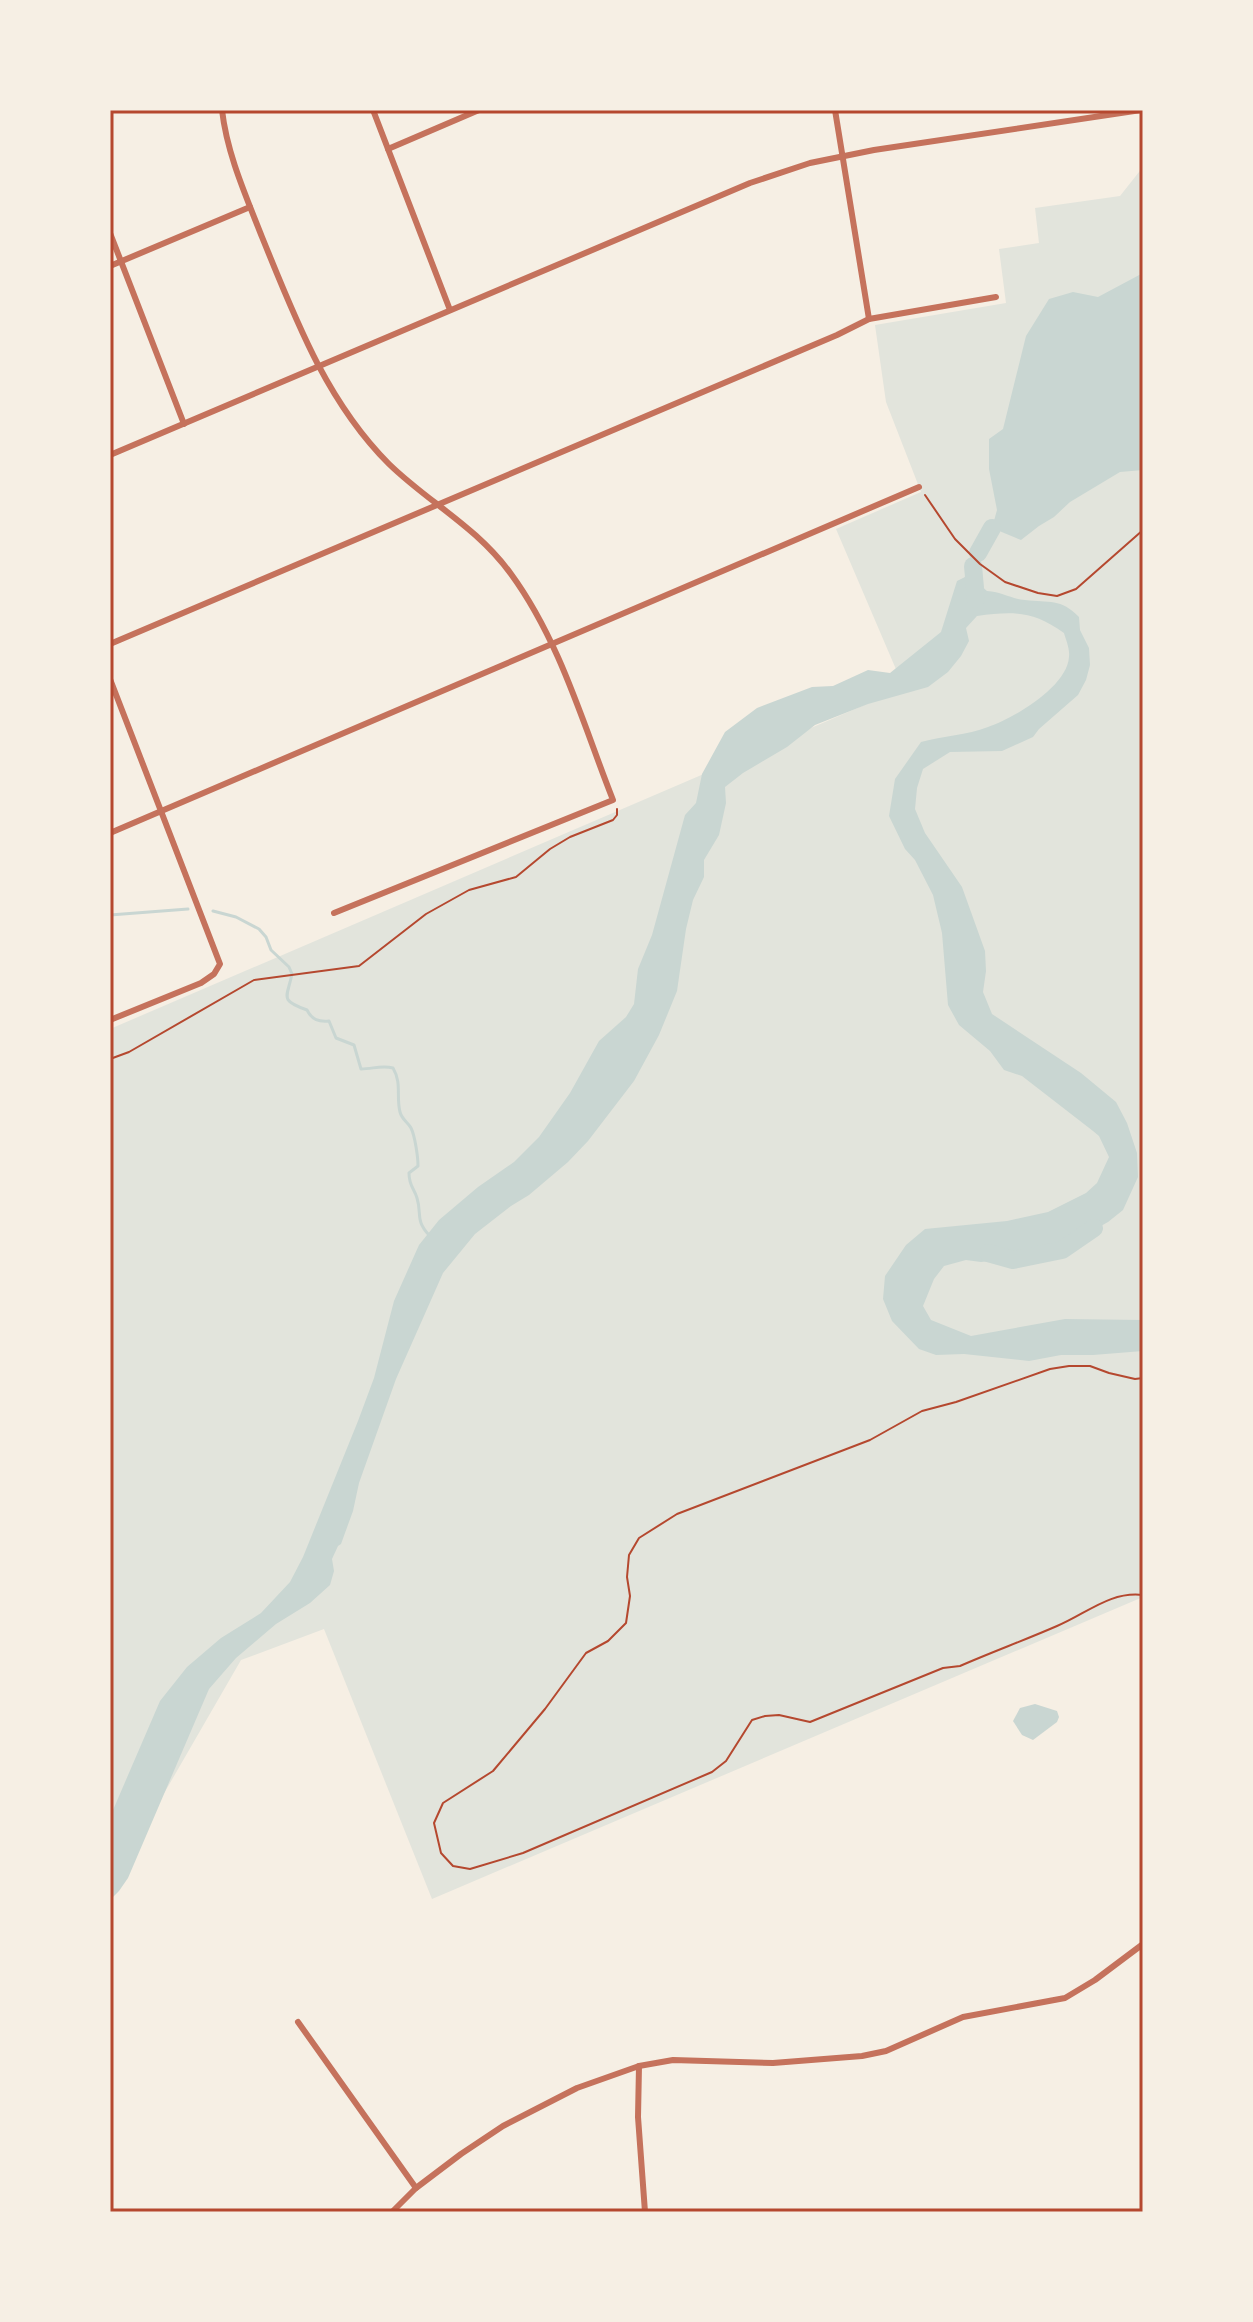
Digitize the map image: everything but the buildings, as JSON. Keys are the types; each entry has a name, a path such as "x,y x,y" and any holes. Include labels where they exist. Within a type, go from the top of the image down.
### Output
{"street":[{"path":"222,110 230,152 250,207 297,323 320,366 347,413 368,441 402,475 466,525 508,570 540,619 613,800 334,913"},
{"path":"373,110 450,310"},
{"path":"388,149 479,110"},
{"path":"835,110 869,319"},
{"path":"110,455 793,168 842,157 1141,110"},
{"path":"110,266 250,207"},
{"path":"110,233 184,424"},
{"path":"110,644 869,319 996,297"},
{"path":"110,833 919,487"},
{"path":"110,679 220,964 214,974 201,983 110,1020"},
{"path":"392,2212 416,2188 482,2139 577,2088 639,2066 673,2060 773,2063 862,2056 886,2051 963,2017 1065,1998 1143,1944"},
{"path":"298,2022 416,2188"},
{"path":"639,2066 638,2117 645,2212"}],"path":[{"path":"919,487 955,539 980,564 1005,582 1038,593 1057,596 1076,589 1143,530"},
{"path":"110,1059 129,1052 264,977 359,966 426,914 469,890 516,877 570,837 613,820 618,812 613,800"},
{"path":"1143,1378 1135,1379 1090,1366 1050,1369 922,1411 870,1440 677,1514 639,1538 629,1555 627,1577 630,1596 626,1623 608,1641 586,1653 545,1709 493,1771 443,1803 434,1823 441,1853 453,1866 470,1869 523,1853 712,1772 726,1761 752,1720 779,1715 810,1722 943,1668 960,1666 1061,1625 1099,1603 1135,1594 1143,1595"}],"shaded area":[{"path":"1143,167 1143,1597 432,1899 324,1629 241,1660 110,1887 110,1029 904,688 836,529 921,492 886,402 875,325 1006,303 999,249 1039,243 1035,208 1120,196"},
{"path":"1143,273 1143,470 1120,472 1070,502 1021,540 992,528 997,510 989,469 989,439 1003,429 1026,336 1049,299 1073,292 1098,297"},
{"path":"965,577 987,591 1020,599 1054,602 1072,611 1079,617 1080,630 1089,648 1090,665 1078,695 1033,737 1002,751 950,752 923,769 915,809 925,833 962,887 985,951 983,992 992,1014 1081,1073 1116,1102 1137,1153 1138,1177 1123,1210 1076,1240 1011,1259 966,1260 944,1266 934,1279 923,1306 931,1320 971,1336 1065,1319 1143,1320 1143,1351 1061,1355 1029,1361 964,1354 936,1355 919,1349 892,1321 883,1299 885,1276 906,1245 925,1229 1007,1221 1048,1212 1086,1193 1097,1183 1109,1157 1099,1136 1022,1076 1004,1070 990,1051 959,1025 948,1005 942,933 933,895 889,816 895,779 921,742 999,723 1038,700 1066,668 1069,654 1064,633 1043,620 1023,614 977,616 966,628 969,641 961,656 948,672 928,687 868,704 815,725 725,787 726,803 719,835 704,860 704,877 693,900 686,929 677,991 659,1035 634,1081 568,1162 475,1234 443,1273 396,1379 359,1483 353,1511 332,1559 334,1571 330,1585 236,1658 209,1689 128,1878 110,1900 110,1817 160,1701 187,1667 221,1638 261,1613 290,1582 358,1421 374,1378 394,1301 419,1245 439,1220 514,1162 539,1137 570,1093 599,1041 626,1017 634,1004 638,969 652,935 685,815 696,803 702,774 725,732 757,708 812,687 833,686 868,670 890,673 941,632 957,581"},
{"path":"1035,1704 1057,1711 1059,1717 1057,1722 1033,1740 1022,1735 1013,1721 1020,1708"}],"waterway":[{"path":"978,553 992,528"},
{"path":"973,566 976,599"},
{"path":"110,915 188,909"},
{"path":"213,911 236,917 259,929 271,950 292,974 287,993 289,1001 307,1010 316,1020 329,1021 336,1038 354,1045 361,1069 393,1068 400,1112 411,1128 417,1152 418,1166 409,1173 410,1181 417,1198 420,1221 429,1235"},
{"path":"988,1253 1013,1260 1062,1250 1094,1228"}]}
